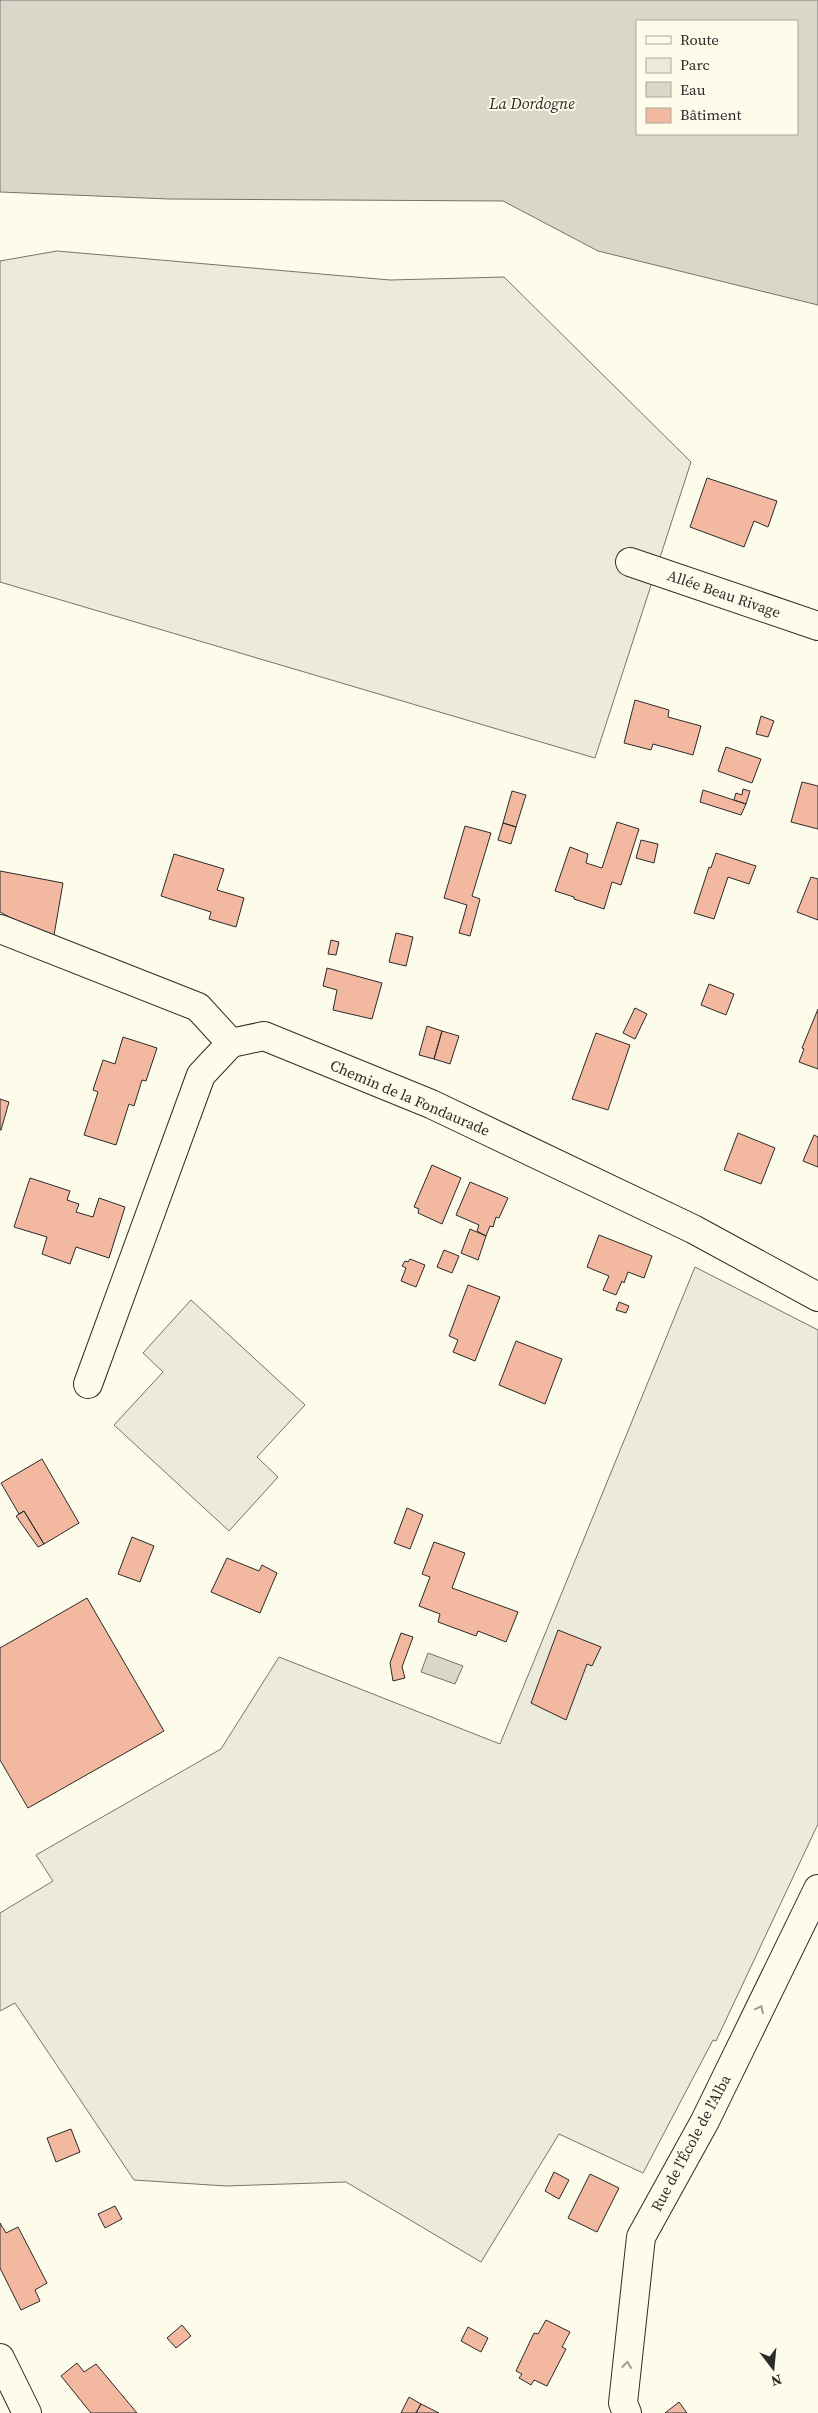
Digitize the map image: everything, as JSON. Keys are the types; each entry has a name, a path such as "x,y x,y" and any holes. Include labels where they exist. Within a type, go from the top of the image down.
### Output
{"street":[{"name":"Allée Beau Rivage","path":"630,562 818,626"},
{"path":"0,929 198,1007 231,1043 201,1075 88,1384"},
{"name":"Chemin de la Fondaurade","path":"231,1043 264,1036 431,1104 693,1230 818,1297"},
{"name":"Rue de l'École de l'Alba","path":"627,2413 623,2403 641,2237 705,2121 818,1889"},
{"path":"0,2358 27,2413"}],"green space":[{"path":"57,251 390,280 504,277 691,462 595,758 0,582 0,261"},
{"path":"695,1267 818,1330 818,1824 716,2041 713,2040 643,2173 559,2134 481,2262 346,2182 226,2186 134,2180 15,2003 0,2011 0,1913 53,1881 36,1855 221,1749 279,1657 500,1744"},
{"path":"191,1300 305,1405 257,1457 278,1477 229,1531 114,1425 163,1372 143,1353"}],"water":[{"name":"La Dordogne","path":"0,0 818,0 818,305 598,251 503,201 169,199 0,192"},
{"path":"428,1653 463,1666 455,1684 421,1672"}],"building":[{"path":"707,478 777,501 768,527 754,521 744,547 690,527"},
{"path":"635,700 669,710 668,717 701,726 693,755 653,744 651,750 624,743"},
{"path":"761,716 774,721 768,737 756,734"},
{"path":"726,747 761,759 752,783 718,771"},
{"path":"802,782 818,786 818,829 791,822"},
{"path":"743,789 750,791 746,804 734,800 736,793 742,795"},
{"path":"703,790 746,804 741,815 700,802"},
{"path":"512,791 526,795 516,827 503,823"},
{"path":"617,822 639,829 621,885 612,882 604,909 555,891 570,847 588,854 586,863 602,868"},
{"path":"503,823 516,827 511,844 498,840"},
{"path":"465,826 491,833 472,896 480,899 470,936 459,933 467,905 444,898"},
{"path":"641,840 658,844 654,863 636,858"},
{"path":"716,853 756,866 749,884 728,877 714,919 694,913 709,867 711,868"},
{"path":"174,854 224,869 217,890 244,898 236,927 209,919 211,912 161,896"},
{"path":"0,871 63,883 53,941 0,912"},
{"path":"811,877 818,879 818,920 797,912"},
{"path":"396,933 413,937 406,966 389,962"},
{"path":"331,940 339,942 336,955 328,954"},
{"path":"327,968 382,983 372,1019 333,1010 337,990 323,986"},
{"path":"709,984 734,994 726,1015 701,1005"},
{"path":"635,1008 647,1014 635,1039 623,1033"},
{"path":"818,1009 818,1069 799,1062 804,1049 802,1048"},
{"path":"427,1026 442,1031 434,1059 419,1055"},
{"path":"442,1031 459,1036 450,1064 434,1059"},
{"path":"596,1033 630,1045 608,1110 572,1099"},
{"path":"123,1037 157,1048 146,1081 142,1080 134,1106 129,1104 116,1145 84,1135 98,1092 93,1090 103,1060 115,1064"},
{"path":"0,1099 9,1102 1,1130 0,1130"},
{"path":"738,1133 775,1148 761,1184 724,1170"},
{"path":"814,1135 818,1137 818,1167 803,1161"},
{"path":"432,1165 461,1178 442,1224 418,1213 419,1209 414,1207"},
{"path":"30,1178 70,1191 67,1200 79,1204 76,1212 93,1217 99,1198 125,1207 109,1258 76,1247 70,1264 42,1254 47,1237 14,1227"},
{"path":"470,1182 508,1198 499,1218 496,1217 493,1227 490,1226 486,1236 477,1231 479,1225 456,1215"},
{"path":"470,1229 486,1236 478,1260 461,1253"},
{"path":"599,1235 652,1256 644,1278 628,1272 624,1283 622,1281 616,1295 603,1290 609,1276 587,1267"},
{"path":"444,1250 459,1256 452,1273 437,1267"},
{"path":"410,1259 425,1265 416,1287 401,1281 406,1268 402,1266 405,1261 408,1262"},
{"path":"468,1285 500,1297 475,1361 453,1352 458,1340 449,1336"},
{"path":"619,1302 629,1306 626,1313 616,1310"},
{"path":"516,1341 562,1359 545,1404 499,1385"},
{"path":"42,1459 79,1523 44,1544 24,1511 19,1514 1,1483"},
{"path":"407,1508 423,1515 410,1549 394,1543"},
{"path":"24,1511 44,1544 38,1547 16,1516"},
{"path":"132,1537 154,1546 140,1582 118,1574"},
{"path":"434,1542 465,1553 452,1588 518,1612 506,1642 478,1631 476,1636 438,1622 440,1614 419,1606 430,1577 422,1574"},
{"path":"227,1558 259,1571 262,1565 277,1573 260,1613 211,1592"},
{"path":"87,1598 164,1731 28,1808 0,1760 0,1648"},
{"path":"558,1630 601,1647 592,1666 587,1664 566,1720 531,1703"},
{"path":"401,1633 413,1637 402,1667 405,1678 393,1681 390,1663"},
{"path":"71,2129 80,2152 56,2162 47,2138"},
{"path":"554,2172 569,2180 559,2199 545,2191"},
{"path":"590,2174 619,2188 597,2232 568,2218"},
{"path":"115,2206 122,2219 105,2228 98,2214"},
{"path":"0,2223 6,2233 18,2227 47,2283 35,2290 40,2301 21,2310 0,2268"},
{"path":"546,2320 570,2332 562,2347 566,2349 547,2386 534,2380 531,2385 519,2378 522,2374 516,2371 534,2333 538,2334"},
{"path":"182,2325 191,2336 176,2348 167,2338"},
{"path":"468,2327 488,2338 481,2352 461,2341"},
{"path":"77,2363 84,2372 96,2364 137,2413 91,2413 61,2376"},
{"path":"409,2397 421,2404 416,2413 401,2413"},
{"path":"679,2402 687,2413 665,2413"},
{"path":"421,2404 439,2413 416,2413"}]}
